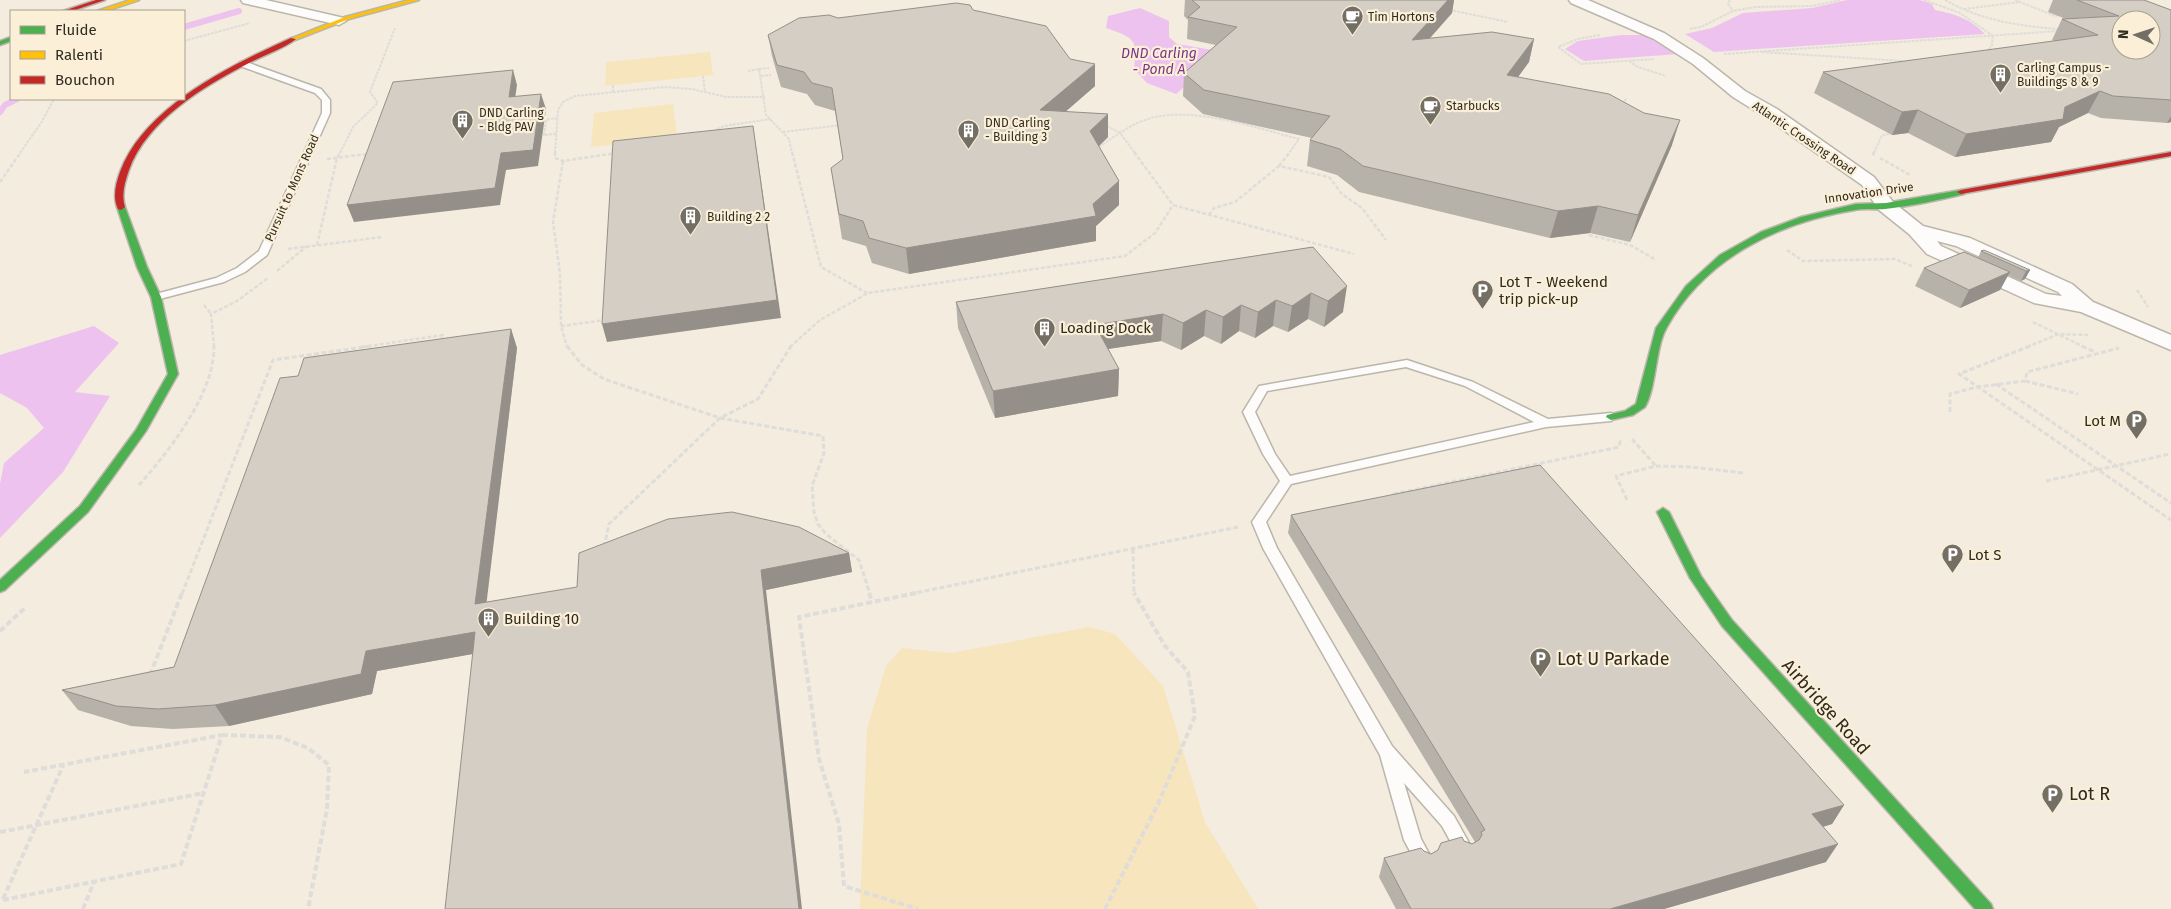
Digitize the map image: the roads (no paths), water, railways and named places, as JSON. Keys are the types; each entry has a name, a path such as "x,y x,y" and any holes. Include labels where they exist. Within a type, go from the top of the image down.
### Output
{"street":[{"path":"69,10 102,0"},
{"path":"103,10 136,0"},
{"path":"248,0 338,20"},
{"name":"Atlantic Crossing Road","path":"1567,0 1580,2 1659,36 1698,61 1739,94 1771,113 1802,137 1868,181 1886,206"},
{"path":"185,99 197,90 243,64 338,20 411,1"},
{"name":"Atlantic Crossing Road","path":"1739,94 1770,132 1785,144"},
{"path":"0,587 84,509 141,431 173,374 156,297 142,267 122,214 117,187 131,153 163,116 184,100"},
{"name":"Innovation Drive","path":"1611,416 1629,412 1641,405 1661,328 1689,288 1723,256 1764,234 1826,212 1856,207 1886,206 2171,154"},
{"name":"Atlantic Crossing Road","path":"1844,186 1886,206 1916,230 1934,250 2041,299 2088,307 2171,343"},
{"name":"Airbridge Road","path":"1663,512 1696,578 1727,623 1985,909"}],"lane":[{"name":"Pursuit to Mons Road","path":"156,297 220,280 241,270 263,252 326,113 328,104 325,97 318,91 307,85 243,64"},
{"path":"1287,481 1269,454 1249,412 1263,388 1407,363 1469,384 1546,423"},
{"path":"1465,853 1448,821 1386,751 1270,548 1259,522 1287,481 1546,423 1611,416"},
{"path":"1386,751 1413,840 1425,863"}],"water":[{"path":"1847,0 1920,0 1932,4 1935,10 1956,15 1968,21 1985,34 1714,52 1685,34 1712,28 1743,13 1812,8"},
{"name":"DND Carling - Pond A","path":"1140,8 1169,21 1169,37 1177,44 1225,52 1176,94 1147,83 1134,69 1135,51 1132,41 1123,34 1106,28 1108,16"},
{"path":"1621,35 1643,35 1678,54 1584,61 1565,49 1578,41"},
{"path":"94,326 119,343 75,392 110,396 63,472 0,538 0,484 4,463 44,428 27,408 0,393 0,355"}],"waterway":[{"path":"185,27 239,11"},
{"path":"0,112 5,105 15,100"}],"place":[{"name":"Tim Hortons","path":"1352,36"},
{"name":"Carling Campus - Buildings 8 & 9","path":"2001,94"},
{"name":"Starbucks","path":"1430,125"},
{"name":"DND Carling - Bldg PAV","path":"463,139"},
{"name":"DND Carling - Building 3","path":"969,149"},
{"name":"Building 2 2","path":"691,236"},
{"name":"Lot T - Weekend trip pick-up","path":"1483,310"},
{"name":"Loading Dock","path":"1044,347"},
{"name":"Lot M","path":"2137,440"},
{"name":"Lot S","path":"1952,574"},
{"name":"Building 10","path":"488,638"},
{"name":"Lot U Parkade","path":"1541,678"},
{"name":"Lot R","path":"2053,813"}]}
